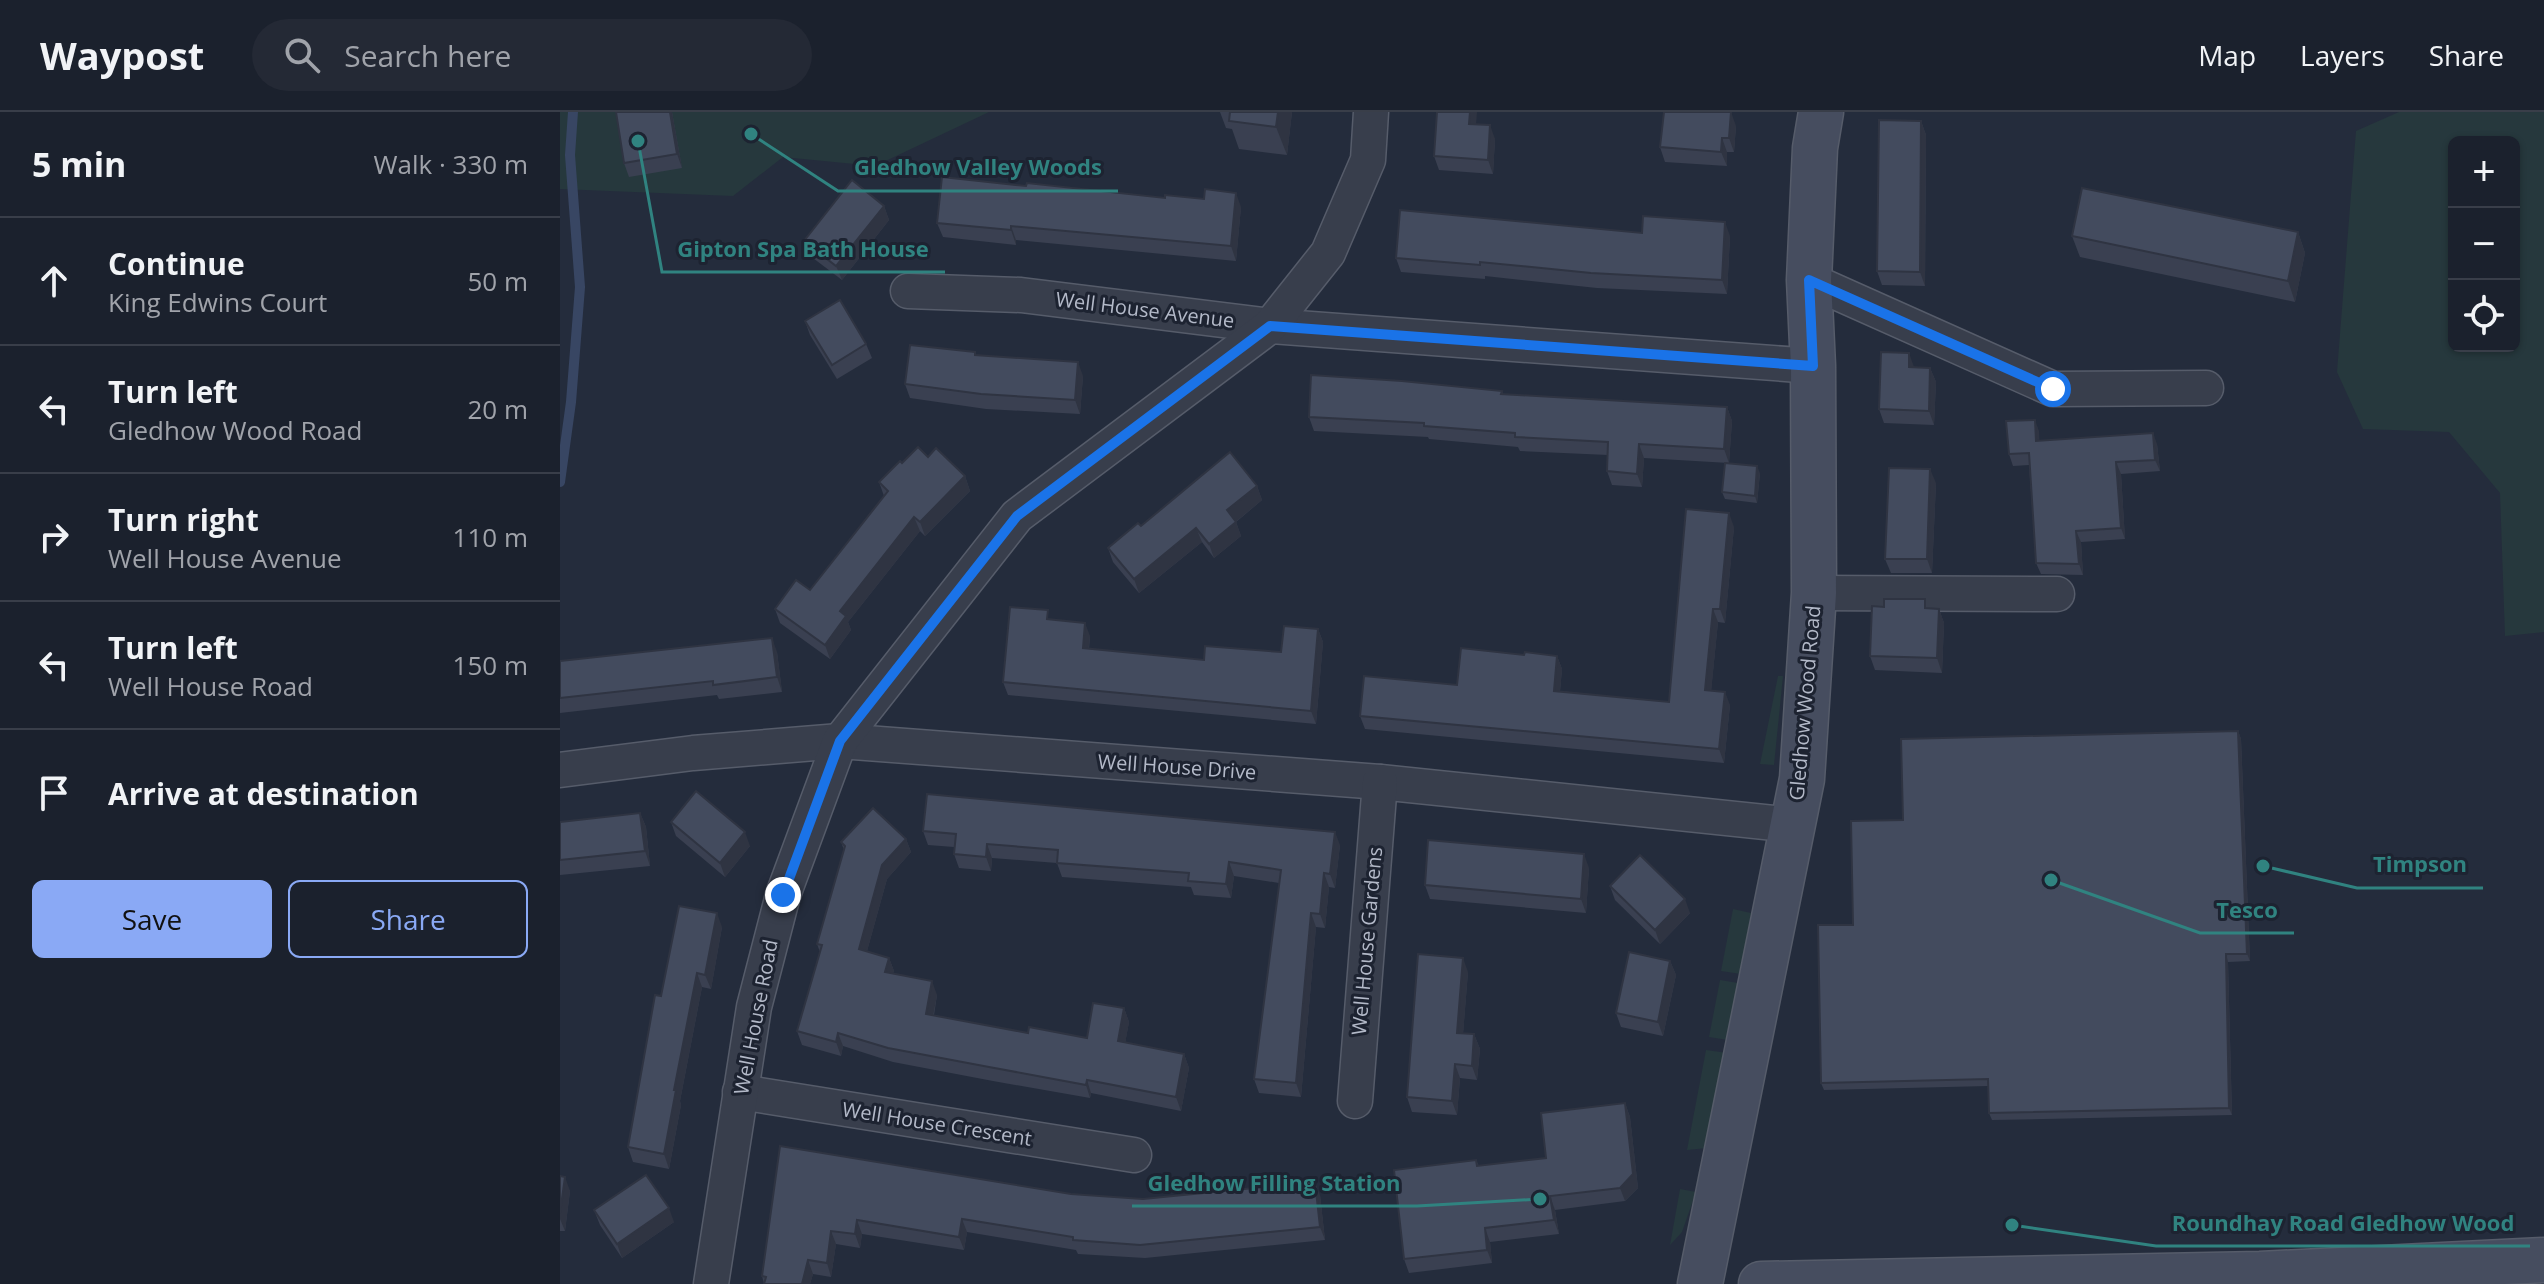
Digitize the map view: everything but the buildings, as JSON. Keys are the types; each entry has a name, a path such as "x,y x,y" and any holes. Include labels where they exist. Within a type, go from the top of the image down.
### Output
{"street":[{"name":"Well House Road","path":"711,1284 754,1007 783,895 840,741 1017,516 1270,326 1328,253 1368,160 1371,112"},
{"name":"Gledhow Wood Road","path":"1700,1284 1802,779 1814,593 1813,366 1809,280 1815,148 1821,112"},
{"path":"1809,280 2053,389 2206,388"},
{"name":"Well House Avenue","path":"908,291 1021,295 1270,326 1813,366"},
{"path":"1814,593 2057,594"},
{"name":"Well House Drive","path":"560,770 693,753 840,741 1380,782 1794,825"},
{"name":"Well House Gardens","path":"1355,1101 1380,782"},
{"name":"Well House Crescent","path":"740,1092 1134,1155"},
{"path":"1761,1284 2260,1274 2544,1260"}],"shaded area":[{"path":"560,112 989,112 875,166 783,157 733,196 560,189"},
{"path":"2399,112 2544,112 2544,632 2505,636 2500,493 2449,432 2363,429 2337,372 2356,131"},
{"path":"1778,676 1783,676 1774,765 1760,764"},
{"path":"1733,909 1751,913 1741,974 1721,971"},
{"path":"1720,980 1738,983 1728,1040 1709,1037"},
{"path":"1706,1050 1727,1053 1707,1148 1687,1150"},
{"path":"1680,1189 1696,1192 1682,1232 1670,1245"}],"waterway":[{"path":"560,482 571,402 580,287 570,155 573,112"}],"place":[{"name":"Gledhow Valley Woods","path":"751,134"},
{"name":"Gipton Spa Bath House","path":"638,141"},
{"name":"Timpson","path":"2263,866"},
{"name":"Tesco","path":"2051,880"},
{"name":"Gledhow Filling Station","path":"1540,1199"},
{"name":"Roundhay Road Gledhow Wood","path":"2012,1225"}],"route":[{"path":"783,895 840,741 1017,516 1270,326 1813,366 1809,280 2053,389"}]}
